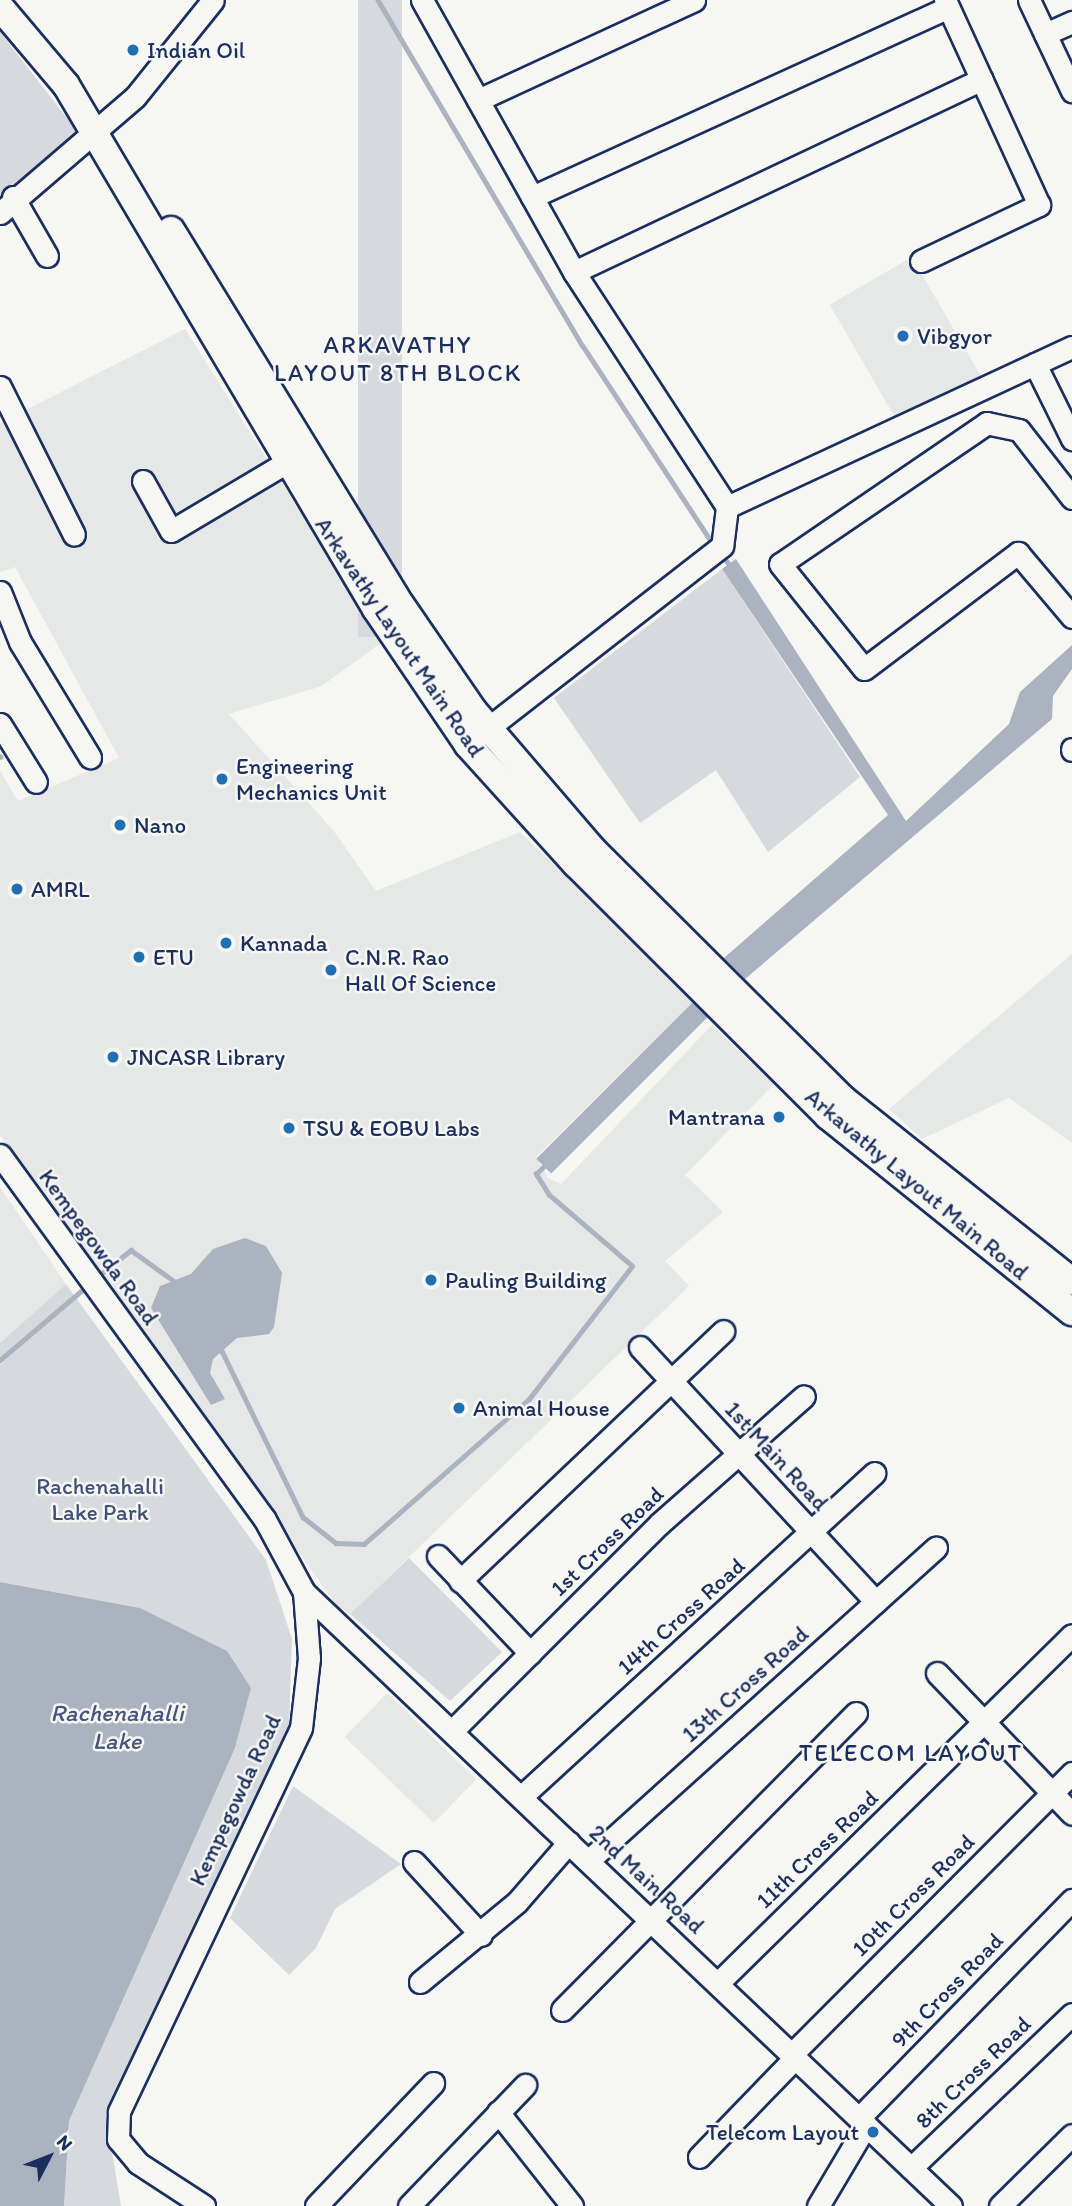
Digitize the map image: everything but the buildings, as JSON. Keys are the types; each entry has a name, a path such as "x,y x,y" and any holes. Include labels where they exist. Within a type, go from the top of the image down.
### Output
{"main road":[{"name":"Arkavathy Layout Main Road","path":"17,0 72,66 98,125 287,462 468,745 731,1003 906,1154 1072,1281"},
{"name":"Arkavathy Layout Main Road","path":"0,7 98,125 395,596 488,727 699,971"},
{"name":"Arkavathy Layout Main Road","path":"731,1003 828,1116 1072,1312"}],"street":[{"path":"47,256 7,205 98,125 135,97 213,0"},
{"path":"422,0 574,272 727,508 722,546 468,745"},
{"path":"478,100 694,0"},
{"path":"1029,0 1072,90"},
{"path":"532,197 947,4 1039,205 920,261"},
{"path":"1045,34 1072,22"},
{"path":"574,272 982,79"},
{"path":"727,508 1072,347"},
{"path":"1035,364 1072,439"},
{"path":"0,387 74,535"},
{"path":"972,393 987,423"},
{"path":"1072,498 1019,430 987,423 780,564 864,670 1018,553 1072,617"},
{"path":"144,481 171,531 287,462"},
{"path":"0,592 20,642 90,757"},
{"path":"0,724 36,782"},
{"name":"Kempegowda Road","path":"0,1155 264,1518 304,1592 310,1658 301,1728 118,2112 118,2139 130,2154 195,2204"},
{"path":"460,1581 723,1331"},
{"name":"1st Main Road","path":"640,1346 876,1602"},
{"name":"1st Cross Road","path":"452,1731 739,1454 804,1396"},
{"name":"14th Cross Road","path":"522,1796 875,1473"},
{"name":"13th Cross Road","path":"589,1860 936,1548"},
{"path":"438,1556 530,1653"},
{"name":"2nd Main Road","path":"304,1592 651,1917 951,2206"},
{"name":"11th Cross Road","path":"718,1983 1072,1635"},
{"path":"937,1673 985,1720 1072,1814"},
{"path":"562,2010 651,1917 856,1713"},
{"name":"10th Cross Road","path":"699,2157 794,2056 1072,1773"},
{"path":"420,1982 481,1935 569,1842"},
{"path":"414,1862 481,1935"},
{"name":"9th Cross Road","path":"818,2206 862,2121 1072,1900"},
{"name":"8th Cross Road","path":"911,2168 1072,2014"},
{"path":"316,2206 433,2083"},
{"path":"409,2206 525,2085"},
{"path":"498,2112 572,2206"},
{"path":"1000,2206 1072,2135"}],"shaded area":[{"name":"Vibgyor","path":"912,257 981,377 899,424 830,304"},
{"path":"185,329 382,642 322,686 229,714 333,830 376,891 520,832 694,1001 536,1157 548,1178 561,1184 712,1025 774,1084 685,1175 723,1212 665,1261 689,1286 350,1614 337,1606 0,1135 0,771 18,801 119,758 15,567 0,572 0,423"},
{"path":"1072,954 1072,1143 1009,1098 922,1139 889,1109"},
{"path":"0,1187 66,1284 0,1343"},
{"path":"387,1693 476,1779 434,1823 345,1737"}],"green space":[{"path":"358,0 402,0 402,637 358,637"},
{"path":"0,32 77,131 0,197"},
{"path":"722,569 860,777 768,852 716,770 640,823 554,698"},
{"name":"Rachenahalli Lake Park","path":"66,1284 266,1560 292,1639 289,1726 106,2115 121,2206 64,2206 69,2121 235,1748 251,1688 140,1608 0,1582 0,1343"},
{"path":"409,1558 502,1652 450,1701 350,1614"},
{"path":"293,1786 401,1864 335,1909 316,1948 289,1975 230,1918"}],"water":[{"path":"736,559 906,821 1009,724 1020,692 1072,645 1072,669 1053,696 1052,719 745,979 724,958 888,815 722,569"},
{"path":"694,1001 709,1016 551,1174 536,1159"},
{"path":"245,1238 266,1246 282,1273 274,1327 269,1334 237,1338 213,1359 210,1373 225,1399 211,1405 151,1308 160,1286 191,1274 213,1249"},
{"name":"Rachenahalli Lake","path":"0,1582 140,1608 227,1651 251,1688 235,1748 69,2121 64,2206 0,2206"}],"waterway":[{"path":"378,0 583,346 713,544"},
{"path":"721,554 733,569"},
{"path":"222,1351 303,1517 336,1543 364,1544 529,1399 632,1266 549,1195 536,1174 546,1164"},
{"path":"96,1278 131,1250 174,1281"},
{"path":"0,1360 87,1286"}],"place":[{"name":"Indian Oil","path":"133,50"},
{"name":"Vibgyor","path":"903,336"},
{"name":"Engineering Mechanics Unit","path":"222,779"},
{"name":"Nano","path":"120,825"},
{"name":"AMRL","path":"17,889"},
{"name":"Kannada","path":"226,943"},
{"name":"ETU","path":"139,957"},
{"name":"C.N.R. Rao Hall Of Science","path":"331,970"},
{"name":"JNCASR Library","path":"113,1057"},
{"name":"Mantrana","path":"779,1117"},
{"name":"TSU & EOBU Labs","path":"289,1128"},
{"name":"Pauling Building","path":"431,1280"},
{"name":"Animal House","path":"459,1408"},
{"name":"Telecom Layout","path":"873,2132"}],"district":[{"name":"ARKAVATHY LAYOUT 8TH BLOCK","path":"398,359"},
{"name":"TELECOM LAYOUT","path":"911,1753"}]}
